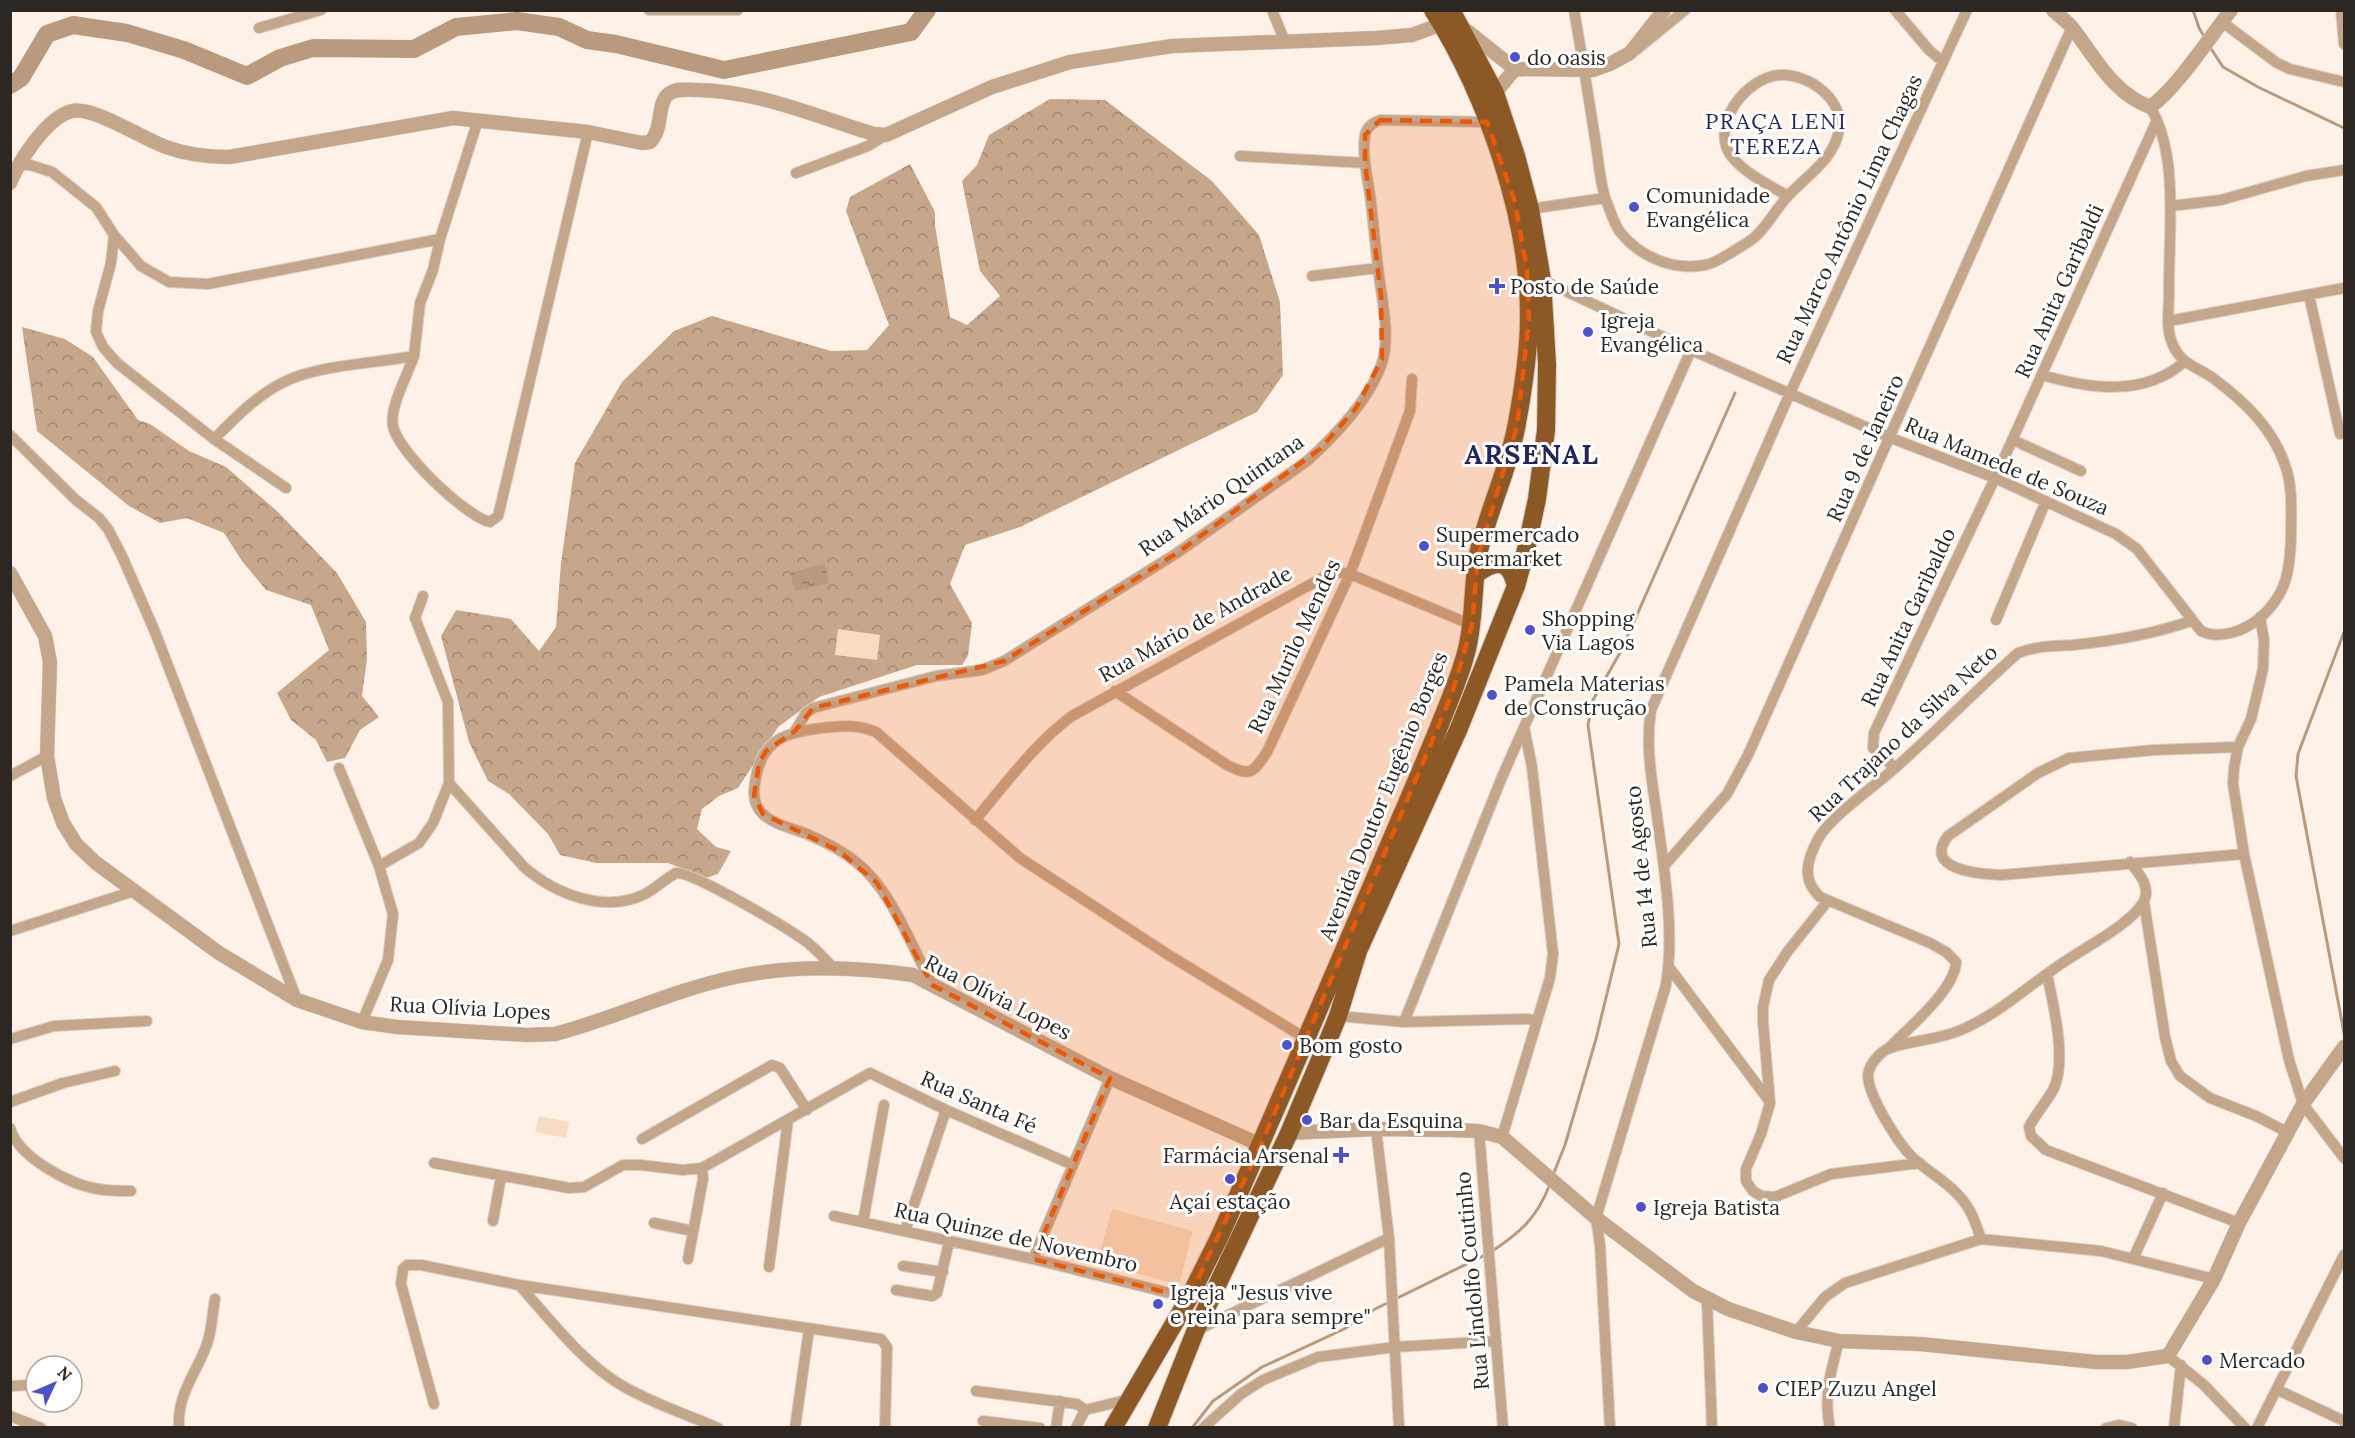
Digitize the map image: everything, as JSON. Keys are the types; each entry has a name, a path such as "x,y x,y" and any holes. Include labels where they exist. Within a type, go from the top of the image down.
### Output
{"highway":[{"name":"Avenida Doutor Eugênio Borges","path":"1157,1428 1195,1332 1289,1133 1338,1016 1358,951 1459,728 1516,586 1537,499 1546,430 1546,364 1542,280 1530,209 1516,156 1495,93 1461,26 1442,15"},
{"name":"Avenida Doutor Eugênio Borges","path":"1114,1427 1189,1298 1219,1238 1418,780 1466,653 1483,536 1508,460 1516,426 1525,375 1529,320 1527,270 1515,202 1487,122 1442,15"},
{"path":"1476,574 1491,564 1504,565 1511,572 1516,586"}],"street":[{"path":"259,28 321,10"},
{"path":"649,10 736,11"},
{"path":"1272,10 1285,42"},
{"path":"1574,10 1605,198 1619,230 1632,244 1651,257 1668,263 1686,267 1707,265 1756,236 1788,196 1819,166 1832,150 1839,129 1837,108 1824,91 1808,80 1781,75 1767,78 1747,89 1736,102 1727,120 1725,142 1731,157 1746,171 1788,196"},
{"path":"1630,53 1664,10"},
{"path":"1461,26 1515,69 1593,69 1610,64 1644,45 1685,10"},
{"path":"1895,10 1923,44 1942,61"},
{"name":"Rua Marco Antônio Lima Chagas","path":"1790,393 1914,129 1942,61 1967,10"},
{"path":"2052,10 2072,27 2094,59 2122,92 2133,100 2153,104"},
{"path":"2153,104 2231,10"},
{"path":"2341,10 2344,44"},
{"path":"796,173 868,146 886,135 992,87 1070,62 1172,46 1412,35 1442,15"},
{"path":"2222,22 2277,63 2290,69 2344,82"},
{"name":"Rua 9 de Janeiro","path":"1664,866 1714,810 1737,778 1891,438 2072,27"},
{"path":"1495,93 1515,69"},
{"path":"10,183 18,165 41,134 60,117 72,111 87,111 166,147 209,157 229,157 453,118 588,132 642,143 650,142 657,132 663,102 667,95 680,90 749,94 868,132 886,135"},
{"path":"2153,104 2165,150 2171,206 2170,337 2184,362 2210,377 2244,403 2264,424 2286,468 2289,483 2291,525 2289,571 2280,594 2260,618 2264,640 2263,669 2251,719 2238,747 2233,784 2244,854 2289,1060 2303,1104 2344,1158"},
{"name":"Rua Anita Garibaldi","path":"1995,478 2158,119"},
{"path":"478,120 440,239 433,270 420,303 414,356 395,410 393,425 398,439 426,474 477,517 490,522 498,516 588,132"},
{"name":"Rua Mário Quintana","path":"795,731 802,718 813,708 936,676 982,670 1004,661 1177,553 1307,461 1356,408 1379,368 1384,349 1378,268 1365,163 1365,135 1372,123 1380,120 1487,122"},
{"path":"1240,156 1365,163"},
{"path":"18,165 30,165 52,172 96,207 114,235 141,266 169,282 208,284 440,239"},
{"path":"2171,206 2221,200 2306,176 2344,170"},
{"path":"1530,209 1605,198"},
{"path":"114,235 111,263 98,311 96,332 100,339 117,363 214,439 286,488"},
{"path":"1312,276 1378,268"},
{"name":"Rua Mamede de Souza","path":"1542,280 1691,350 1891,438 1995,478 2116,534 2136,549 2161,578 2191,621 2201,631 2211,636 2234,632 2260,618"},
{"path":"2169,321 2344,288"},
{"path":"2309,295 2340,434"},
{"path":"1404,1022 1524,727 1691,350"},
{"path":"214,439 251,403 285,381 306,374 414,356"},
{"path":"2042,375 2070,383 2112,388 2142,384 2163,378 2184,362"},
{"name":"Rua Murilo Mendes","path":"1115,691 1227,765 1246,773 1253,771 1267,752 1350,574 1407,418 1412,379"},
{"name":"Rua 14 de Agosto","path":"1610,1428 1600,1245 1596,1218 1666,985 1669,967 1664,866 1647,732 1651,710 1790,393"},
{"path":"10,435 76,500 99,518 108,529 122,555 155,632 297,1000"},
{"path":"2013,440 2081,471"},
{"name":"Rua Anita Garibaldo","path":"1895,768 1874,748 1874,733 1995,478"},
{"path":"1996,620 2046,501"},
{"name":"Rua Mário de Andrade","path":"975,820 1058,726 1115,691 1333,572 1350,574"},
{"name":"Rua Olívia Lopes","path":"10,573 45,636 50,662 46,756 54,798 63,823 76,844 96,863 219,953 297,1000 362,1022 397,1028 527,1035 555,1034 736,977 778,971 835,970 913,975 1110,1078 1261,1145"},
{"path":"1350,574 1472,624"},
{"path":"380,866 419,843 433,823 449,783 448,702 415,618 423,596"},
{"name":"Rua Trajano da Silva Neto","path":"1827,902 1813,890 1807,877 1806,869 1818,838 1844,811 1895,768 2018,653 2042,646 2072,645 2146,634 2191,621"},
{"path":"932,985 877,883 857,862 811,836 771,820 757,807 754,796 759,763 766,751 778,740 795,731 860,726 876,732 975,820 1029,864 1167,954 1305,1038"},
{"path":"1502,1137 1550,978 1553,954 1532,767 1524,727"},
{"path":"2238,747 2154,750 2069,758 2038,773 1948,836 1941,852 1944,858 1960,869 2001,875 2130,862 2244,854"},
{"path":"10,776 46,756"},
{"path":"339,768 380,866 393,914 388,960 362,1022"},
{"path":"449,783 524,867 535,876 578,897 596,902 614,902 643,895 676,873 688,875 805,941 835,970"},
{"path":"2130,862 2142,877 2146,888 2144,902 2165,1037 2171,1061 2180,1077 2210,1098 2256,1116 2287,1132"},
{"path":"10,931 134,891"},
{"path":"1920,1163 1831,1174 1775,1197 1761,1196 1749,1186 1745,1174 1761,1134 1770,1103 1763,1022 1763,1007 1769,980 1788,951 1827,902 1930,943 1946,952 1956,962 1955,973 1942,992 1889,1048 1875,1059 1868,1074 1870,1085 1888,1122 1912,1157 1920,1163 1948,1184 1959,1196 1972,1214 1981,1239"},
{"path":"1889,1048 1940,1037 1974,1024 2006,1005 2047,974 2108,934 2144,902"},
{"path":"1669,967 1770,1103"},
{"path":"2047,974 2055,1014 2058,1074 2055,1086 2029,1127 2031,1136 2046,1150 2239,1223"},
{"path":"1338,1016 1404,1022 1528,1019 1537,1021"},
{"path":"10,1039 54,1026 147,1021"},
{"path":"2168,1356 2214,1279 2239,1223 2303,1104 2344,1050"},
{"path":"434,1163 569,1188 584,1187 623,1165 683,1170 702,1168 807,1110 780,1068 772,1065 642,1139"},
{"path":"10,1102 63,1083 115,1071"},
{"name":"Rua Santa Fé","path":"807,1110 870,1073 945,1110 1073,1165"},
{"path":"1034,1258 1110,1078"},
{"path":"863,1222 884,1105"},
{"path":"905,1231 945,1110"},
{"path":"769,1267 788,1120"},
{"path":"10,1128 13,1137 25,1151 45,1167 75,1182 96,1189 131,1191"},
{"path":"1289,1133 1376,1129 1479,1131 1502,1137 1596,1218 1707,1300 1728,1309 1796,1332 1839,1341 1920,1344 2096,1362 2127,1362 2168,1356 2212,1392 2245,1428"},
{"path":"1376,1129 1389,1238 1399,1428"},
{"name":"Rua Lindolfo Coutinho","path":"1479,1131 1503,1428"},
{"path":"688,1259 703,1179 702,1168"},
{"path":"493,1221 501,1177"},
{"path":"2133,1259 2163,1193"},
{"name":"Rua Quinze de Novembro","path":"834,1216 949,1242 1034,1258 1189,1298"},
{"path":"654,1223 693,1231"},
{"path":"1195,1332 1389,1238"},
{"path":"1796,1332 1825,1297 1845,1283 1981,1239 2101,1251 2214,1279"},
{"path":"896,1290 932,1296 939,1289 949,1242"},
{"path":"2257,1428 2344,1255"},
{"path":"434,1404 401,1284 403,1269 408,1265 421,1265 519,1285 809,1329 877,1337 885,1342 887,1347 885,1428"},
{"path":"903,1266 943,1272"},
{"path":"519,1285 574,1345 618,1384 718,1428"},
{"path":"179,1428 181,1400 205,1349 215,1299"},
{"path":"1707,1300 1712,1428"},
{"path":"795,1428 809,1329"},
{"path":"1203,1428 1241,1394 1287,1369 1317,1357 1395,1347 1496,1341"},
{"path":"1830,1428 1828,1383 1839,1341"},
{"path":"2174,1428 2181,1365"},
{"path":"2278,1390 2344,1421"},
{"path":"976,1391 1060,1401 1077,1404 1085,1410"},
{"path":"1076,1428 1085,1410 1130,1398"},
{"path":"1056,1428 1060,1401"},
{"path":"10,1416 41,1428"},
{"path":"983,1421 1040,1428"},
{"path":"2106,1428 2119,1425 2132,1428"}],"highlighted area":[{"path":"1380,120 1487,122 1515,202 1527,270 1529,320 1517,426 1478,557 1472,625 1452,694 1261,1145 1189,1298 1033,1259 1110,1078 932,985 877,883 839,851 763,814 754,796 759,763 766,751 795,731 813,708 1004,661 1177,553 1320,449 1356,408 1382,359 1381,296 1365,163 1365,135"}],"green space":[{"path":"1050,99 1105,100 1212,181 1259,235 1280,302 1283,375 1257,412 1020,527 965,545 950,584 972,623 968,656 962,665 917,665 819,697 778,727 738,788 719,796 702,809 697,829 716,847 731,851 718,874 706,878 668,863 596,863 560,855 548,834 509,794 488,781 469,742 441,636 456,610 511,619 539,651 556,627 561,563 575,463 622,382 674,331 712,316 831,351 867,350 889,325 846,211 850,197 910,164 935,212 935,225 950,317 967,325 1000,296 980,271 962,181 977,165 989,135"},
{"path":"22,327 65,339 93,357 138,420 150,424 189,451 226,467 277,511 337,573 366,622 367,659 362,696 379,717 360,730 345,758 327,762 316,740 291,720 277,693 329,650 311,605 266,590 242,561 224,533 187,518 160,523 129,506 37,431"}],"shaded area":[{"path":"838,629 880,635 877,660 835,655"},
{"path":"539,1116 569,1122 566,1138 535,1132"},
{"path":"1112,1209 1193,1231 1179,1285 1097,1262"}],"water":[{"path":"825,564 829,583 795,591 790,572"}],"waterway":[{"path":"10,85 21,78 47,34 73,25 127,33 184,50 247,76 280,58 313,48 414,49 456,27 517,21 559,27 587,40 616,44 724,70 911,32 927,10"},
{"path":"2193,10 2205,38"},
{"path":"2210,47 2223,67 2258,87 2344,128"},
{"path":"1553,1175 1565,1145 1596,1039 1619,944 1588,725 1593,700 1621,651 1735,393"},
{"path":"2344,632 2298,754 2296,776 2344,1033"},
{"path":"1491,1252 1526,1224 1539,1206 1550,1184"},
{"path":"1192,1428 1213,1401 1262,1367 1344,1329 1375,1309 1485,1255"}],"place":[{"name":"do oasis","path":"1515,57"},
{"name":"Comunidade Evangélica","path":"1634,207"},
{"name":"Posto de Saúde","path":"1497,286"},
{"name":"Igreja Evangélica","path":"1588,332"},
{"name":"Supermercado Supermarket","path":"1424,546"},
{"name":"Shopping Via Lagos","path":"1530,630"},
{"name":"Pamela Materias de Construção","path":"1492,695"},
{"name":"Bom gosto","path":"1287,1045"},
{"name":"Bar da Esquina","path":"1307,1120"},
{"name":"Farmácia Arsenal","path":"1341,1155"},
{"name":"Açaí estação","path":"1230,1179"},
{"name":"Igreja Batista","path":"1641,1207"},
{"name":"Igreja \"Jesus vive e reina para sempre\"","path":"1158,1304"},
{"name":"Mercado","path":"2207,1360"},
{"name":"CIEP Zuzu Angel","path":"1763,1388"}],"district":[{"name":"PRAÇA LENI TEREZA","path":"1776,134"},
{"name":"ARSENAL","path":"1532,454"}]}
